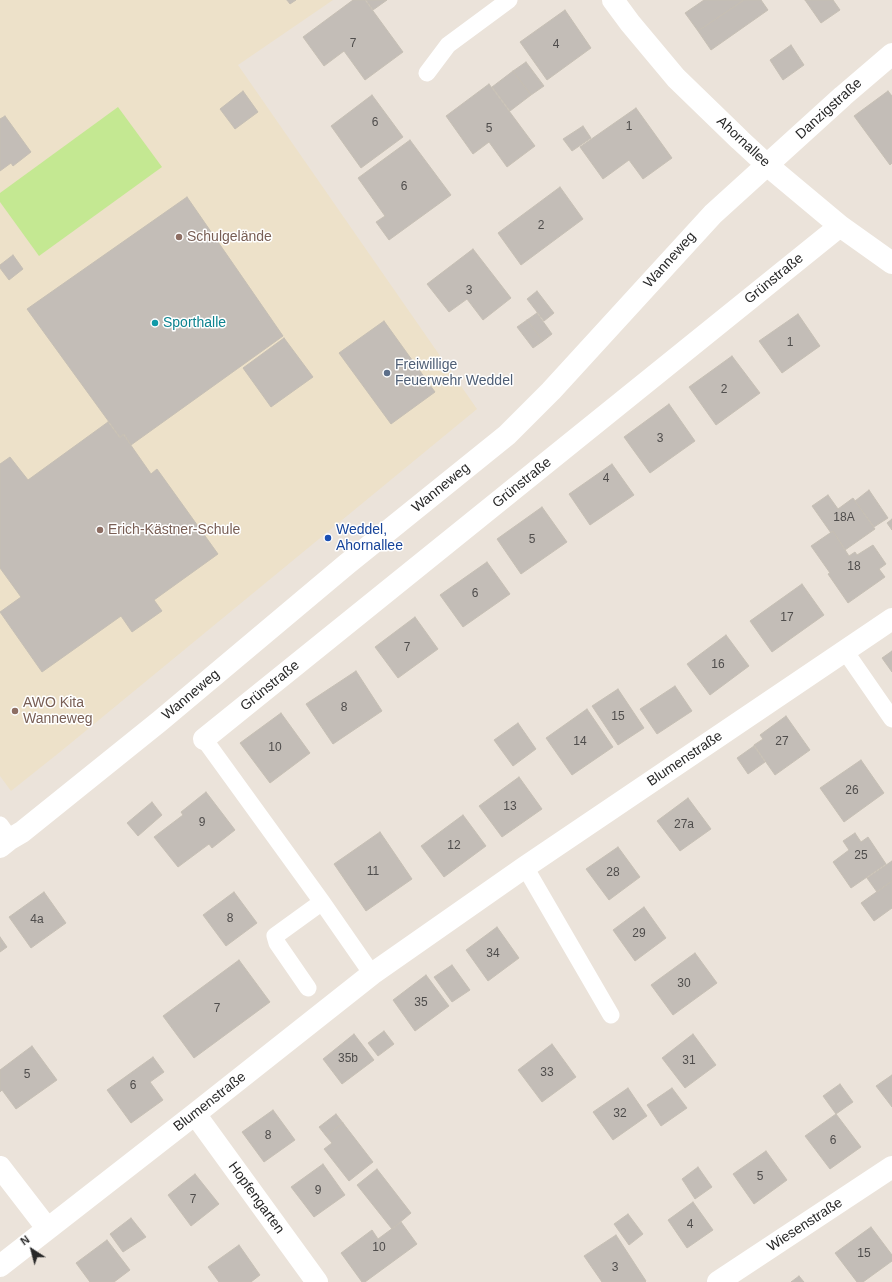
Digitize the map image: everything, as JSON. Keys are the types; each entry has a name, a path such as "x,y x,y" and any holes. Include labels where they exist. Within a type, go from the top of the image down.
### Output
{"street":[{"name":"Ahornallee","path":"613,0 630,23 676,78 767,165 840,226 892,264"},
{"name":"Danzigstraße","path":"767,165 892,54"},
{"name":"Wanneweg","path":"4,837 25,830 160,721 347,564 507,434 551,391 712,214 767,165"},
{"name":"Grünstraße","path":"204,739 840,226"},
{"name":"Blumenstraße","path":"0,1266 46,1228 196,1114 372,974 525,868 892,619"},
{"name":"Hopfengarten","path":"196,1114 317,1282"},
{"path":"0,1167 46,1228"},
{"name":"Wiesenstraße","path":"718,1282 892,1167"}],"lane":[{"path":"427,73 448,45 509,0"},
{"path":"845,652 892,719"},
{"path":"204,739 372,974"},
{"path":"525,868 611,1015"},
{"path":"308,988 277,943 275,936 322,902"}],"shaded area":[{"name":"Schulgelände","path":"0,0 333,0 238,65 477,409 11,791 0,776"}],"green space":[{"path":"118,107 162,167 39,256 0,202 0,193"}],"building":[{"path":"287,0 296,0 290,4"},
{"path":"353,0 365,0 403,52 365,80 344,51 324,66 303,37"},
{"path":"366,0 387,0 373,10"},
{"path":"704,0 744,0 698,31 685,13"},
{"path":"744,0 761,0 768,10 711,50 698,31"},
{"path":"805,0 833,0 840,10 821,23"},
{"path":"565,10 591,48 547,80 520,42"},
{"path":"791,45 804,65 783,80 770,60"},
{"path":"526,62 544,86 531,95 513,71"},
{"path":"513,71 531,95 510,111 492,87"},
{"path":"489,84 535,146 507,167 489,142 473,154 446,116"},
{"path":"243,91 258,112 235,129 220,109"},
{"path":"888,91 892,96 892,163 890,165 854,116"},
{"path":"372,95 403,137 361,168 331,126"},
{"path":"636,108 672,158 643,179 629,160 603,179 580,147"},
{"path":"5,116 31,152 13,166 11,163 0,171 0,119"},
{"path":"583,126 591,138 572,151 563,139"},
{"path":"410,140 451,195 389,240 376,222 385,216 358,178"},
{"path":"560,187 583,219 521,265 498,233"},
{"name":"Sporthalle","path":"187,197 283,336 131,445 124,434 120,437 27,309"},
{"path":"473,249 511,298 483,320 467,299 449,312 427,284"},
{"path":"13,255 23,269 9,280 0,268 0,265"},
{"path":"537,291 554,313 544,321 527,299"},
{"path":"537,313 552,334 543,341 527,320"},
{"path":"798,314 820,346 782,373 759,341"},
{"path":"527,320 543,341 533,348 517,327"},
{"name":"Freiwillige Feuerwehr Weddel","path":"384,321 435,392 391,424 339,353"},
{"path":"284,338 313,377 271,407 243,368"},
{"path":"732,356 760,393 716,425 689,387"},
{"path":"669,404 695,441 650,473 624,437"},
{"name":"Erich-Kästner-Schule","path":"108,422 120,438 123,434 151,474 157,469 218,554 154,600 162,611 132,632 121,616 42,672 0,612 21,597 0,568 0,464 10,457 28,480"},
{"path":"612,464 634,495 590,525 569,494"},
{"path":"869,490 888,518 874,527 855,501"},
{"path":"828,495 838,509 853,498 875,529 845,550 833,531 831,533 812,506"},
{"path":"542,507 567,542 521,574 497,539"},
{"path":"892,519 892,530 887,523"},
{"path":"833,531 849,556 855,552 857,555 873,545 886,564 879,569 885,577 848,603 828,574 830,573 811,546"},
{"path":"487,562 510,594 463,627 440,595"},
{"path":"802,584 824,615 772,652 750,621"},
{"path":"415,617 438,649 398,678 375,647"},
{"path":"726,635 749,666 710,695 687,664"},
{"path":"892,651 892,672 882,658"},
{"path":"356,671 382,711 333,744 306,704"},
{"path":"675,686 692,711 657,734 640,709"},
{"path":"618,689 644,728 618,745 592,706"},
{"path":"587,709 613,747 572,775 546,738"},
{"path":"281,713 310,753 270,783 240,743"},
{"path":"786,716 810,750 775,775 754,745 763,739 760,735"},
{"path":"518,723 536,749 513,766 494,740"},
{"path":"754,746 765,762 748,774 737,758"},
{"path":"861,760 884,793 844,822 820,788"},
{"path":"519,777 542,809 502,837 479,806"},
{"path":"206,792 235,830 212,848 209,844 178,867 154,837 183,815 181,812"},
{"path":"688,798 711,829 680,851 657,821"},
{"path":"152,802 162,815 138,836 127,823"},
{"path":"463,815 486,846 444,877 421,846"},
{"path":"380,832 412,879 366,911 334,864"},
{"path":"855,833 861,842 868,837 886,864 851,888 833,862 849,850 843,841"},
{"path":"618,847 640,877 609,900 586,869"},
{"path":"892,861 892,881 877,892 867,878"},
{"path":"892,881 892,908 874,921 861,903"},
{"path":"44,892 66,923 31,948 9,917"},
{"path":"234,892 257,923 226,946 203,915"},
{"path":"644,907 666,938 635,961 613,930"},
{"path":"497,927 519,958 488,981 466,950"},
{"path":"0,937 7,947 0,952"},
{"path":"695,953 717,983 673,1015 651,985"},
{"path":"239,960 270,1002 194,1058 163,1016"},
{"path":"452,965 470,990 452,1002 434,977"},
{"path":"426,975 449,1006 415,1031 393,1000"},
{"path":"384,1031 394,1044 378,1056 368,1043"},
{"path":"354,1034 374,1060 342,1084 323,1059"},
{"path":"693,1034 716,1065 685,1088 662,1058"},
{"path":"552,1044 576,1077 542,1102 518,1070"},
{"path":"32,1046 57,1080 16,1109 2,1090 0,1092 0,1070"},
{"path":"153,1057 164,1072 150,1082 163,1100 131,1123 107,1090"},
{"path":"892,1075 892,1107 876,1086"},
{"path":"840,1084 853,1102 836,1114 823,1096"},
{"path":"628,1088 647,1116 613,1140 593,1112"},
{"path":"672,1088 687,1108 661,1126 647,1105"},
{"path":"273,1110 295,1140 264,1162 242,1132"},
{"path":"336,1114 343,1123 326,1136 319,1127"},
{"path":"836,1114 861,1147 830,1169 805,1136"},
{"path":"343,1123 373,1162 349,1181 324,1149 332,1143 326,1136"},
{"path":"766,1151 787,1180 754,1204 733,1174"},
{"path":"323,1164 345,1195 314,1217 291,1187"},
{"path":"698,1167 712,1187 695,1199 682,1179"},
{"path":"377,1169 411,1213 392,1229 357,1185"},
{"path":"195,1174 219,1204 191,1226 168,1195"},
{"path":"693,1202 713,1230 687,1248 668,1220"},
{"path":"628,1214 643,1234 629,1245 614,1224"},
{"path":"131,1218 146,1237 123,1252 110,1234"},
{"path":"401,1222 417,1244 365,1282 362,1282 341,1253 372,1230 378,1239"},
{"path":"871,1227 892,1255 892,1261 863,1282 857,1282 835,1253"},
{"path":"616,1235 646,1281 645,1282 602,1282 584,1256"},
{"path":"107,1240 130,1270 114,1282 90,1282 76,1263"},
{"path":"239,1245 260,1275 251,1282 219,1282 208,1267"},
{"path":"799,1276 804,1282 791,1282"}],"place":[{"name":"Schulgelände","path":"179,237"},
{"name":"Sporthalle","path":"155,323"},
{"name":"Freiwillige Feuerwehr Weddel","path":"387,373"},
{"name":"Erich-Kästner-Schule","path":"100,530"},
{"name":"Weddel, Ahornallee","path":"328,538"},
{"name":"AWO Kita Wanneweg","path":"15,711"}]}
